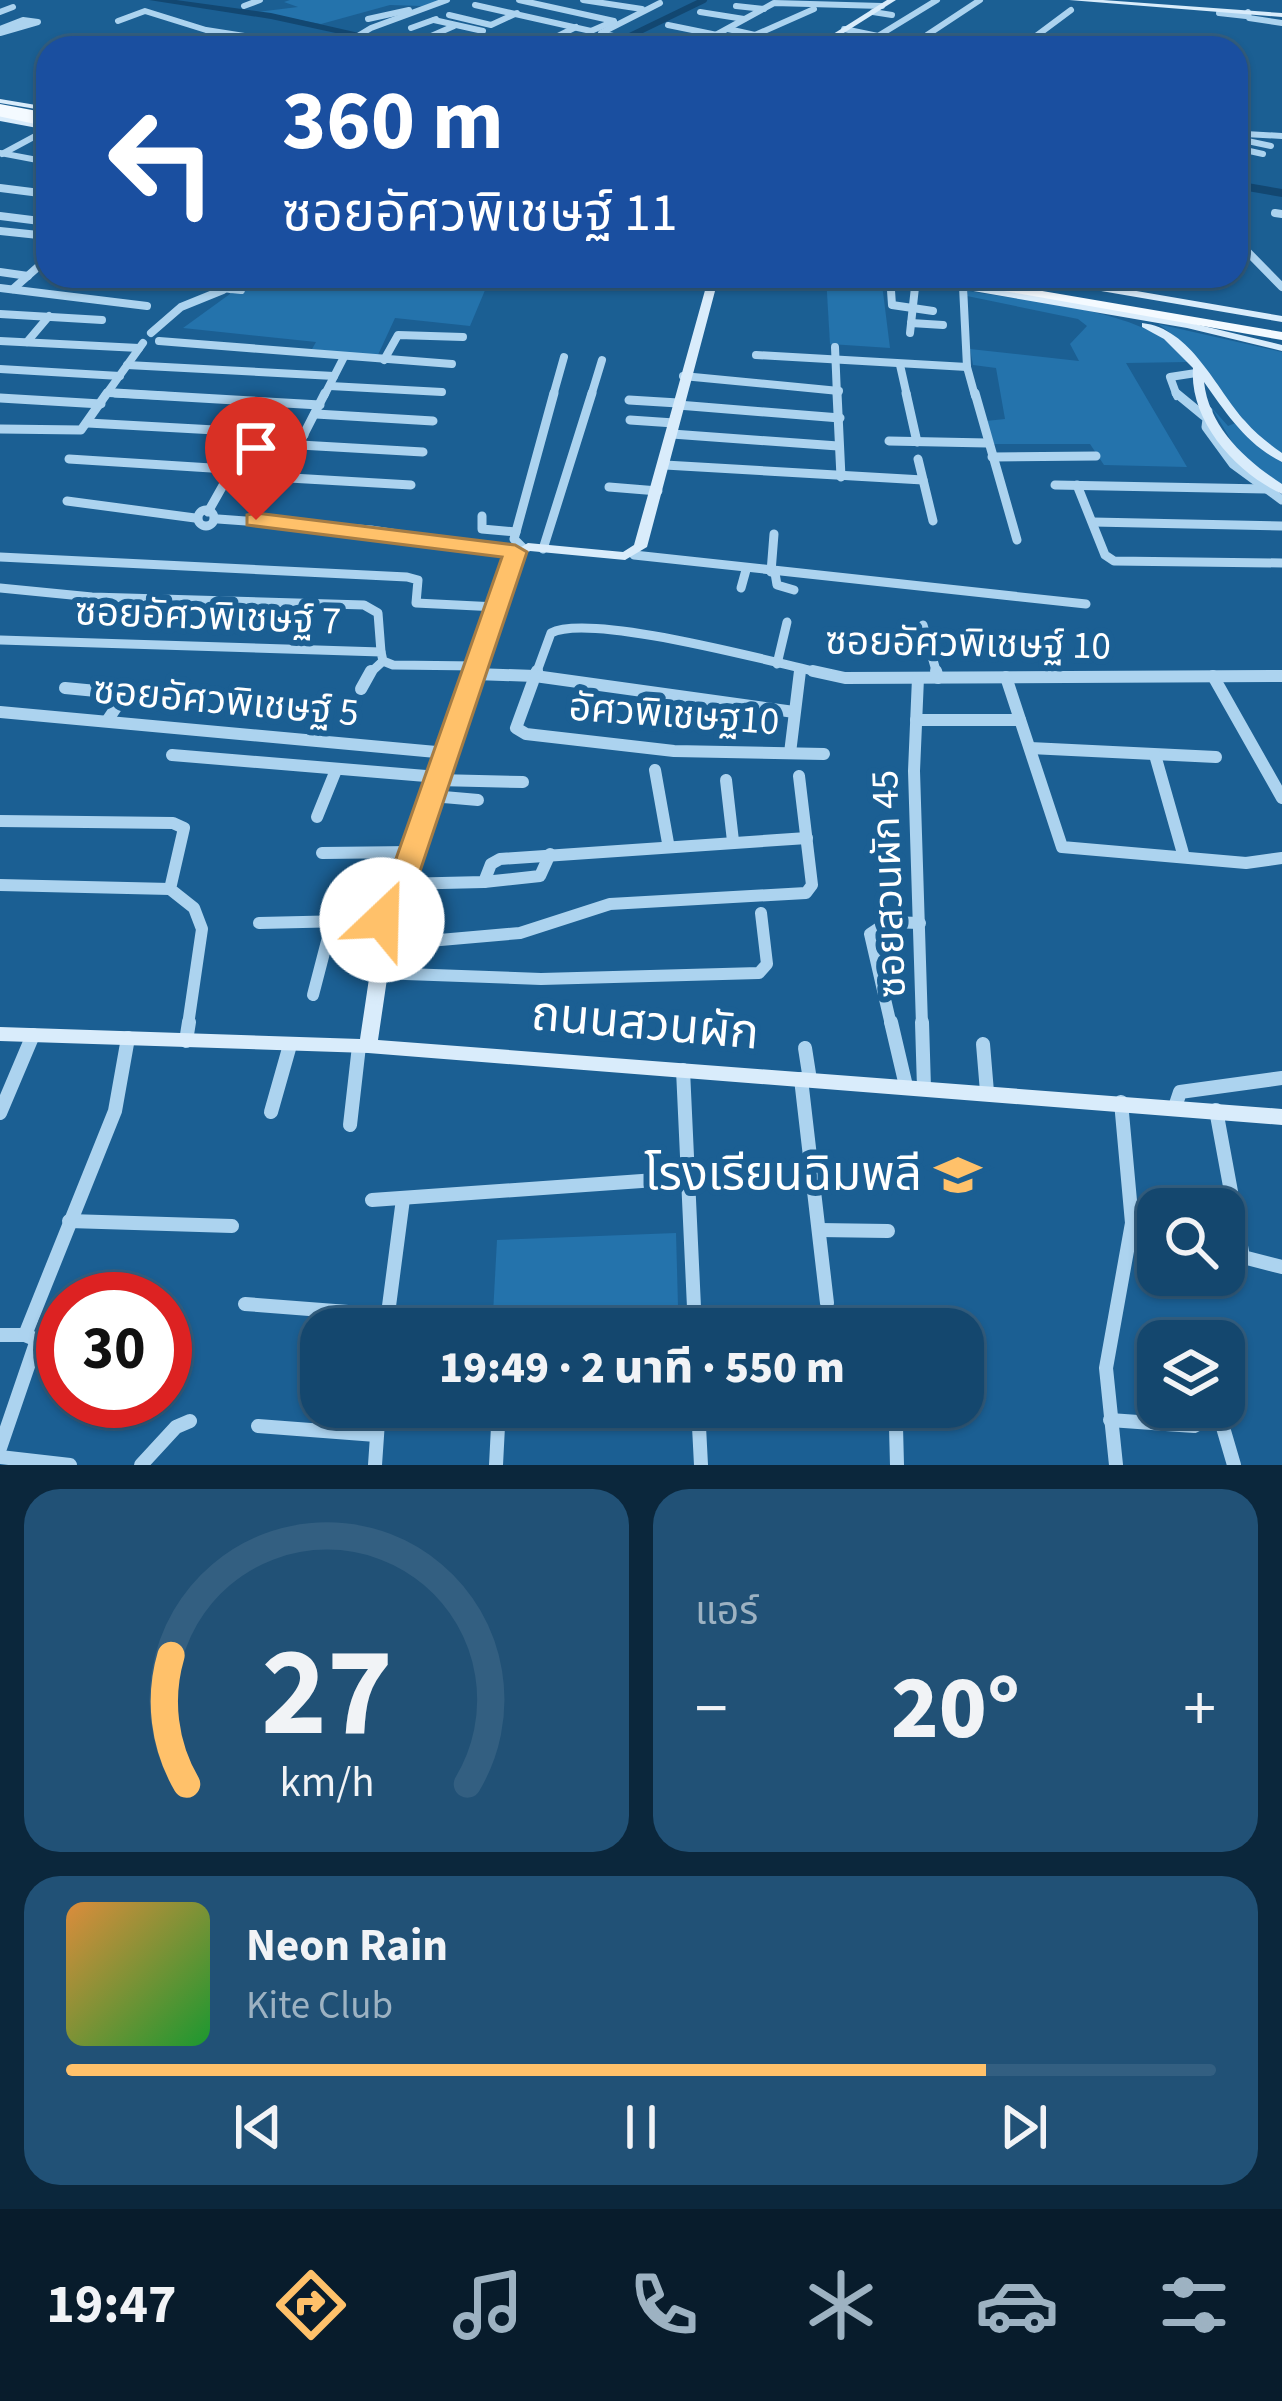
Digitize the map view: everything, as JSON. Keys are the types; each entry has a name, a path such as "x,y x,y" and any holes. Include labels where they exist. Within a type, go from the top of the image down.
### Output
{"main road":[{"path":"0,109 36,115"},
{"path":"0,109 36,120"},
{"path":"1006,288 1282,328"},
{"path":"1008,288 1282,328"},
{"path":"1053,288 1282,328"},
{"path":"1060,288 1282,328"},
{"path":"1075,300 1154,320"}],"street":[{"path":"244,6 260,0"},
{"path":"355,33 447,0"},
{"path":"484,0 476,5 594,31 614,21 519,0"},
{"path":"448,15 491,25 554,0"},
{"path":"583,0 635,11 656,2"},
{"path":"746,0 767,7"},
{"path":"854,7 892,0"},
{"path":"844,29 878,36 937,0"},
{"path":"927,35 980,0"},
{"path":"613,36 601,33 656,2"},
{"path":"1034,36 1072,5 1123,3 1282,19"},
{"path":"391,4 442,14 411,28"},
{"path":"736,6 874,6 892,15"},
{"path":"728,29 759,34 820,6"},
{"path":"834,36 874,6"},
{"path":"0,12 13,7"},
{"path":"668,25 717,35 767,7"},
{"path":"158,14 170,8"},
{"path":"355,33 397,9 416,8"},
{"path":"118,21 143,11 198,28 259,36"},
{"path":"700,12 744,19"},
{"path":"1219,13 1247,14"},
{"path":"198,28 211,19"},
{"path":"23,20 38,22 1,29 23,20"},
{"path":"434,20 487,31"},
{"path":"432,36 458,25"},
{"path":"375,26 386,32"},
{"path":"558,36 576,27"},
{"path":"254,35 275,30"},
{"path":"1,152 36,129"},
{"path":"1248,134 1282,136"},
{"path":"1,152 36,158"},
{"path":"0,188 36,192"},
{"path":"0,216 36,220"},
{"path":"0,230 36,234"},
{"path":"1248,252 1282,287"},
{"path":"5,290 36,269"},
{"path":"0,272 28,276"},
{"path":"224,288 229,289"},
{"path":"634,555 658,491 683,376 706,320 713,288"},
{"path":"891,288 892,305 933,311"},
{"path":"912,288 910,328 944,325"},
{"path":"961,288 967,367 1016,540"},
{"path":"994,288 1282,348"},
{"path":"1106,288 1282,328"},
{"path":"0,429 70,434 88,423 141,346 181,307 229,289"},
{"path":"5,290 147,306"},
{"path":"1110,312 1174,339 1232,420 1282,458"},
{"path":"0,314 102,320"},
{"path":"27,342 49,316"},
{"path":"384,360 398,335 463,338"},
{"path":"155,337 452,364"},
{"path":"0,341 141,346"},
{"path":"835,347 841,477"},
{"path":"756,356 967,367"},
{"path":"282,477 344,357"},
{"path":"350,1125 382,945 399,884 519,550 509,520 519,518 564,357"},
{"path":"543,549 602,360"},
{"path":"127,365 442,392"},
{"path":"900,365 917,442"},
{"path":"0,369 120,376"},
{"path":"1198,370 1206,413 1222,452 1282,500"},
{"path":"1198,370 1170,377 1179,401 1206,413 1232,450 1282,490"},
{"path":"683,376 839,391"},
{"path":"109,393 433,421"},
{"path":"0,398 101,404"},
{"path":"629,400 840,418"},
{"path":"631,420 673,429 838,446"},
{"path":"88,423 423,452"},
{"path":"889,441 987,443"},
{"path":"258,442 301,442"},
{"path":"992,458 1096,456"},
{"path":"70,459 229,470 213,515"},
{"path":"918,459 933,521"},
{"path":"665,465 923,479"},
{"path":"239,475 411,484"},
{"path":"1055,484 1266,489"},
{"path":"1077,485 1105,555 1114,561 1282,563"},
{"path":"609,487 658,491"},
{"path":"67,501 195,518 213,515 371,530 519,550 634,555 1086,604"},
{"path":"482,516 482,529 510,531"},
{"path":"1093,522 1282,526"},
{"path":"774,534 777,585 794,590"},
{"path":"0,557 407,577 418,580 416,602 497,607"},
{"path":"741,588 746,570"},
{"path":"0,598 6,589 112,598 364,605 378,613 382,657 362,689"},
{"path":"777,664 787,622"},
{"path":"923,625 938,678"},
{"name":"ซอยอัศวพิเชษฐ์ 10","path":"535,676 551,633 563,626 652,636 845,677 1282,676"},
{"name":"ซอยอัศวพิเชษฐ์ 7","path":"0,640 382,657 476,670"},
{"path":"476,670 794,712"},
{"path":"790,753 800,670"},
{"name":"อัศวพิเชษฐ10","path":"535,676 516,728 520,733 674,751 824,754"},
{"path":"1214,676 1282,798"},
{"path":"1006,677 1056,842 1062,848 1246,863 1282,858"},
{"name":"ซอยสวนผัก 45","path":"915,1087 920,922 918,678"},
{"path":"65,688 180,699"},
{"path":"107,721 125,694"},
{"name":"ซอยอัศวพิเชษฐ์ 5","path":"0,712 446,753"},
{"path":"916,720 1020,720"},
{"path":"1030,748 1216,757"},
{"path":"172,755 523,782"},
{"path":"1155,755 1184,856"},
{"path":"317,817 336,770"},
{"path":"656,770 668,844"},
{"path":"382,945 520,933 610,904 806,893 812,885 799,776"},
{"path":"726,780 733,841"},
{"path":"432,796 478,800"},
{"path":"0,820 178,823 184,832 170,870 170,889"},
{"path":"484,882 495,861 668,844 807,838"},
{"path":"322,853 412,852"},
{"path":"399,884 540,876 550,854"},
{"path":"0,885 170,889 194,908 202,929 186,1041"},
{"path":"351,922 358,900"},
{"path":"378,974 566,979 759,973 767,964 761,913"},
{"path":"259,923 390,920"},
{"path":"313,995 332,922"},
{"path":"915,1087 870,934 889,922 920,922"},
{"name":"ถนนสวนผัก","path":"0,1034 363,1046 1282,1118"},
{"path":"0,1114 33,1035"},
{"path":"25,1335 116,1112 128,1038"},
{"path":"983,1044 987,1092"},
{"path":"271,1112 290,1045"},
{"path":"805,1048 827,1303"},
{"path":"683,1070 684,1178 693,1308"},
{"path":"1175,1107 1180,1091 1282,1078"},
{"path":"1117,1465 1106,1368 1132,1223 1120,1102"},
{"path":"1216,1110 1243,1257 1282,1267"},
{"path":"373,1200 684,1178"},
{"path":"389,1308 403,1199"},
{"path":"69,1221 232,1226"},
{"path":"819,1230 888,1231"},
{"path":"245,1304 300,1311"},
{"path":"0,1335 37,1340 0,1448"},
{"path":"1109,1420 1137,1422"},
{"path":"258,1426 376,1435"},
{"path":"140,1465 175,1428"},
{"path":"375,1465 377,1428"},
{"path":"496,1465 498,1428"},
{"path":"699,1428 700,1465"},
{"path":"896,1428 897,1465"},
{"path":"1223,1428 1234,1465"},
{"path":"0,1457 70,1465"}],"shaded area":[{"path":"441,0 422,6 390,5 321,24 257,12 298,7 284,2"},
{"path":"238,288 486,288 470,326 395,318 377,357 312,349 316,342 183,328"},
{"path":"827,288 882,288 890,348 830,344"},
{"path":"968,291 1120,319 1172,344 1188,362 1126,363 1187,467 1104,465 1090,444 994,444 986,421 1005,419 996,368 973,365 970,349 1079,361 1070,344 1087,326 1078,319 967,296"},
{"path":"1158,324 1282,352 1282,487 1239,454 1212,408 1228,426 1238,422 1221,393 1195,356"},
{"path":"676,1233 678,1306 493,1308 497,1240"}],"waterway":[{"path":"154,0 271,16 364,36"},
{"path":"630,36 704,0"},
{"path":"1248,187 1282,193"}],"place":[{"name":"โรงเรียนฉิมพลี","path":"958,1175"}],"route":[{"path":"256,520 371,530 515,552 390,920 382,920"}]}
